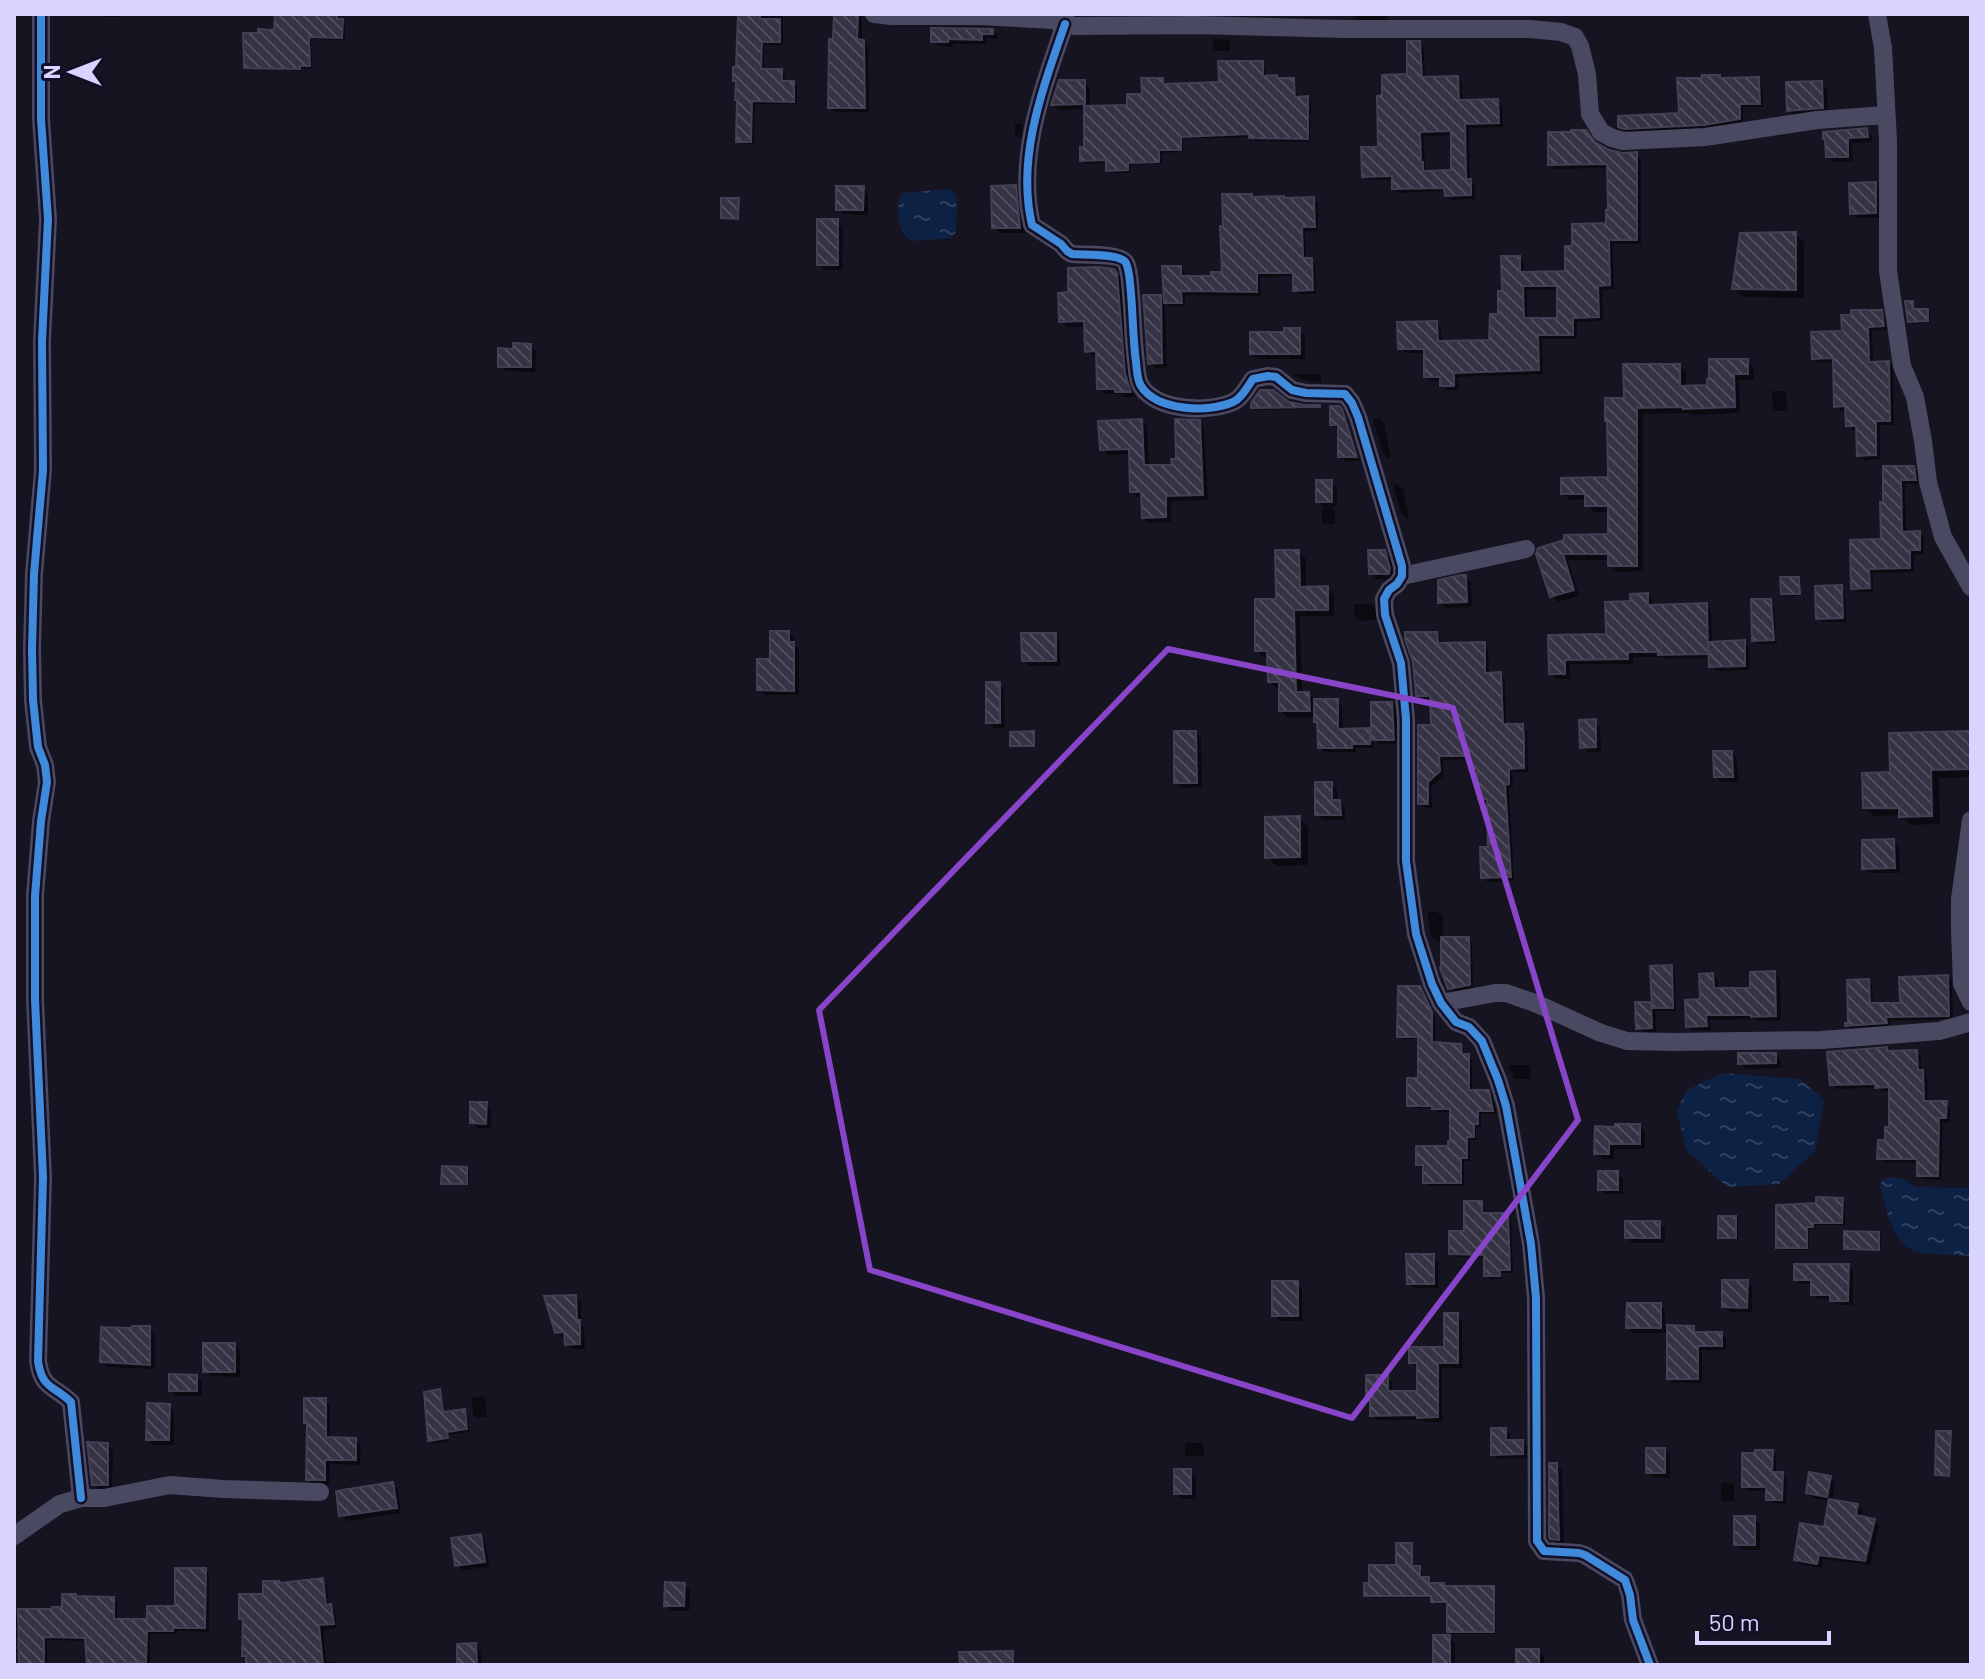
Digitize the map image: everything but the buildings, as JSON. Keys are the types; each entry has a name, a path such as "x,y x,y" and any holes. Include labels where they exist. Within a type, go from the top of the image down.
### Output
{"street":[{"path":"41,14 41,119 48,219 42,341 43,470 34,574 32,661 38,747 47,782 35,896 35,999 43,1177 38,1361 41,1377 71,1402 81,1498"},
{"path":"874,14 1052,20 1075,26 1530,29 1561,32 1575,37 1580,46 1587,74 1590,114 1601,132 1623,141 1705,137 1817,120 1886,115"},
{"path":"1877,14 1883,48 1886,115 1888,271 1902,366 1915,397 1928,482 1943,537 1971,587"},
{"path":"1065,24 1039,98 1027,166 1027,203 1032,225 1067,251 1122,258 1126,263 1139,383 1148,395 1164,404 1210,409 1236,401 1253,379 1276,377 1292,390 1345,394 1358,417 1398,548 1402,576 1384,599 1385,615 1401,663 1406,719 1406,861 1416,934 1441,1003 1456,1022 1469,1027 1482,1041 1498,1080 1506,1106 1531,1244 1536,1298 1537,1541 1544,1551 1585,1555 1625,1580 1633,1620 1650,1665"},
{"path":"1402,576 1526,549"},
{"path":"1971,820 1960,899 1962,984 1971,1002"},
{"path":"1441,1003 1506,993 1627,1041 1822,1040 1939,1031 1971,1022"},
{"path":"14,1536 50,1510 81,1498 104,1498 170,1485 320,1492"}],"highlighted area":[{"path":"1168,649 1453,708 1578,1120 1352,1418 870,1270 819,1010"}],"water":[{"path":"948,189 957,200 956,232 952,238 911,241 903,232 899,219 898,206 902,193"},
{"path":"1722,1073 1800,1079 1824,1100 1815,1151 1779,1184 1727,1187 1686,1150 1677,1111 1686,1091"},
{"path":"1892,1177 1916,1187 1971,1188 1971,1256 1914,1251 1900,1240 1891,1223 1880,1186 1883,1179"}],"cycle path":[{"path":"41,14 41,119 48,219 42,341 43,470 34,574 32,649 38,747 47,782 35,896 35,999 43,1177 38,1361 45,1382 71,1402 81,1498"},
{"path":"1065,24 1034,123 1027,174 1032,225 1072,254 1110,256 1126,263 1141,386 1159,401 1171,405 1210,408 1236,400 1253,379 1276,377 1292,390 1345,394 1358,417 1402,566 1402,576 1384,599 1385,615 1401,663 1406,719 1406,861 1416,934 1441,1003 1456,1022 1469,1027 1482,1041 1498,1080 1506,1106 1531,1244 1536,1298 1537,1541 1544,1551 1585,1555 1625,1580 1633,1620 1650,1665"}]}
